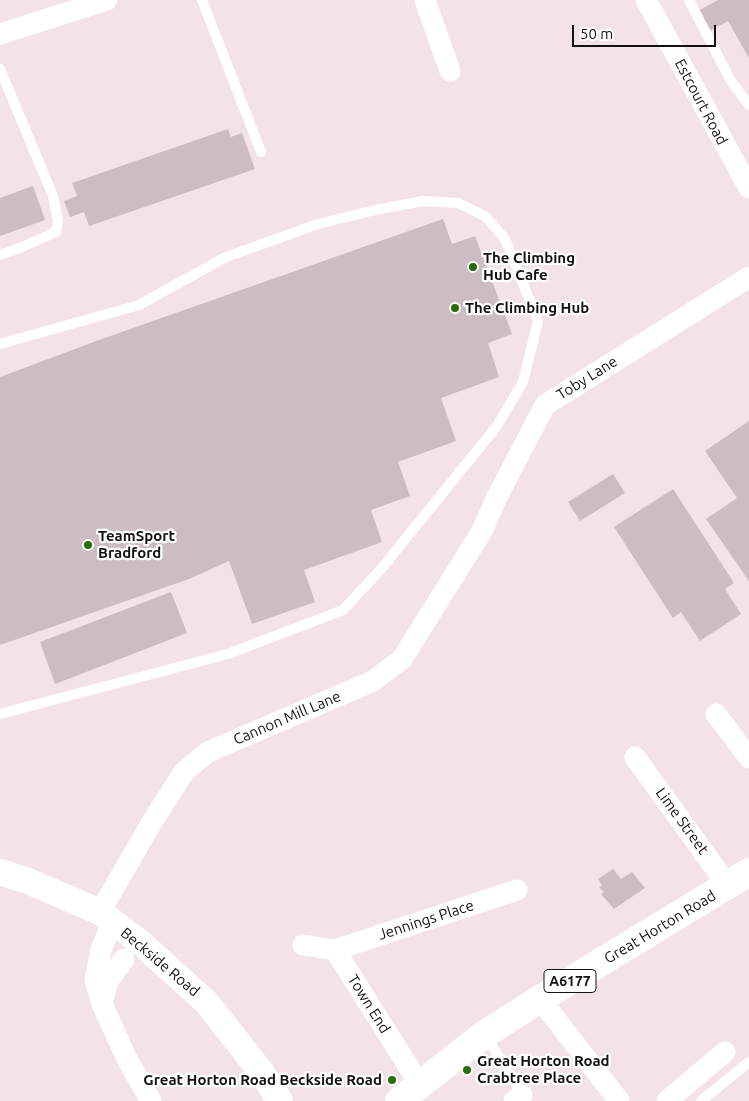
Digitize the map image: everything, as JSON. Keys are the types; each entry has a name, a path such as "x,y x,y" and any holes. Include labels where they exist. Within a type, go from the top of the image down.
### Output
{"main road":[{"name":"Great Horton Road","path":"399,1101 485,1034 739,879"}],"street":[{"path":"0,34 107,0"},
{"path":"424,0 450,71"},
{"name":"Estcourt Road","path":"646,0 745,183"},
{"name":"Toby Lane","path":"482,532 496,499 545,405 749,277"},
{"name":"Cannon Mill Lane","path":"151,1101 127,1059 102,1004 95,980 106,917 152,822 184,772 208,752 373,681 402,659 482,532"},
{"path":"716,714 749,758"},
{"name":"Lime Street","path":"635,757 739,879"},
{"name":"Beckside Road","path":"0,872 28,881 106,917 141,943 208,1003 262,1073 280,1101"},
{"name":"Jennings Place","path":"335,950 516,890"},
{"path":"303,945 335,950"},
{"name":"Town End","path":"335,950 420,1085"},
{"path":"102,1004 108,981 124,959"},
{"path":"540,999 619,1101"},
{"path":"667,1101 725,1052"}],"lane":[{"path":"202,0 261,152"},
{"path":"689,0 732,81 749,105"},
{"path":"0,69 53,196 58,221 56,232 0,255"},
{"path":"0,344 139,305 226,257 318,224 375,210 423,202 458,203 485,216 506,239 538,320 524,382 497,426 381,569 343,610 228,654 16,708 0,714"},
{"path":"485,1034 521,1099"},
{"path":"702,1101 749,1062"}],"building":[{"path":"718,0 749,0 749,58 728,21 707,32 696,12"},
{"path":"228,129 231,137 242,133 255,169 89,226 84,212 70,217 64,201 77,196 72,183"},
{"path":"33,186 45,220 0,236 0,198"},
{"path":"443,219 452,244 475,236 512,334 488,343 499,377 441,398 456,441 398,462 410,496 371,510 382,542 304,570 315,602 252,624 229,561 189,579 0,645 0,377 99,340"},
{"path":"749,421 749,581 706,519 737,498 705,451"},
{"path":"613,474 625,493 580,521 568,502"},
{"path":"673,489 734,583 725,589 741,614 700,641 681,612 673,618 614,527"},
{"path":"171,592 187,633 55,684 40,642"},
{"path":"613,869 621,879 632,872 645,888 614,909 601,894 604,892 599,887 602,885 598,879"}],"place":[{"name":"The Climbing Hub Cafe","path":"473,267"},
{"name":"The Climbing Hub","path":"455,308"},
{"name":"TeamSport Bradford","path":"88,545"},
{"name":"Great Horton Road Crabtree Place","path":"467,1070"},
{"name":"Great Horton Road Beckside Road","path":"392,1080"}]}
